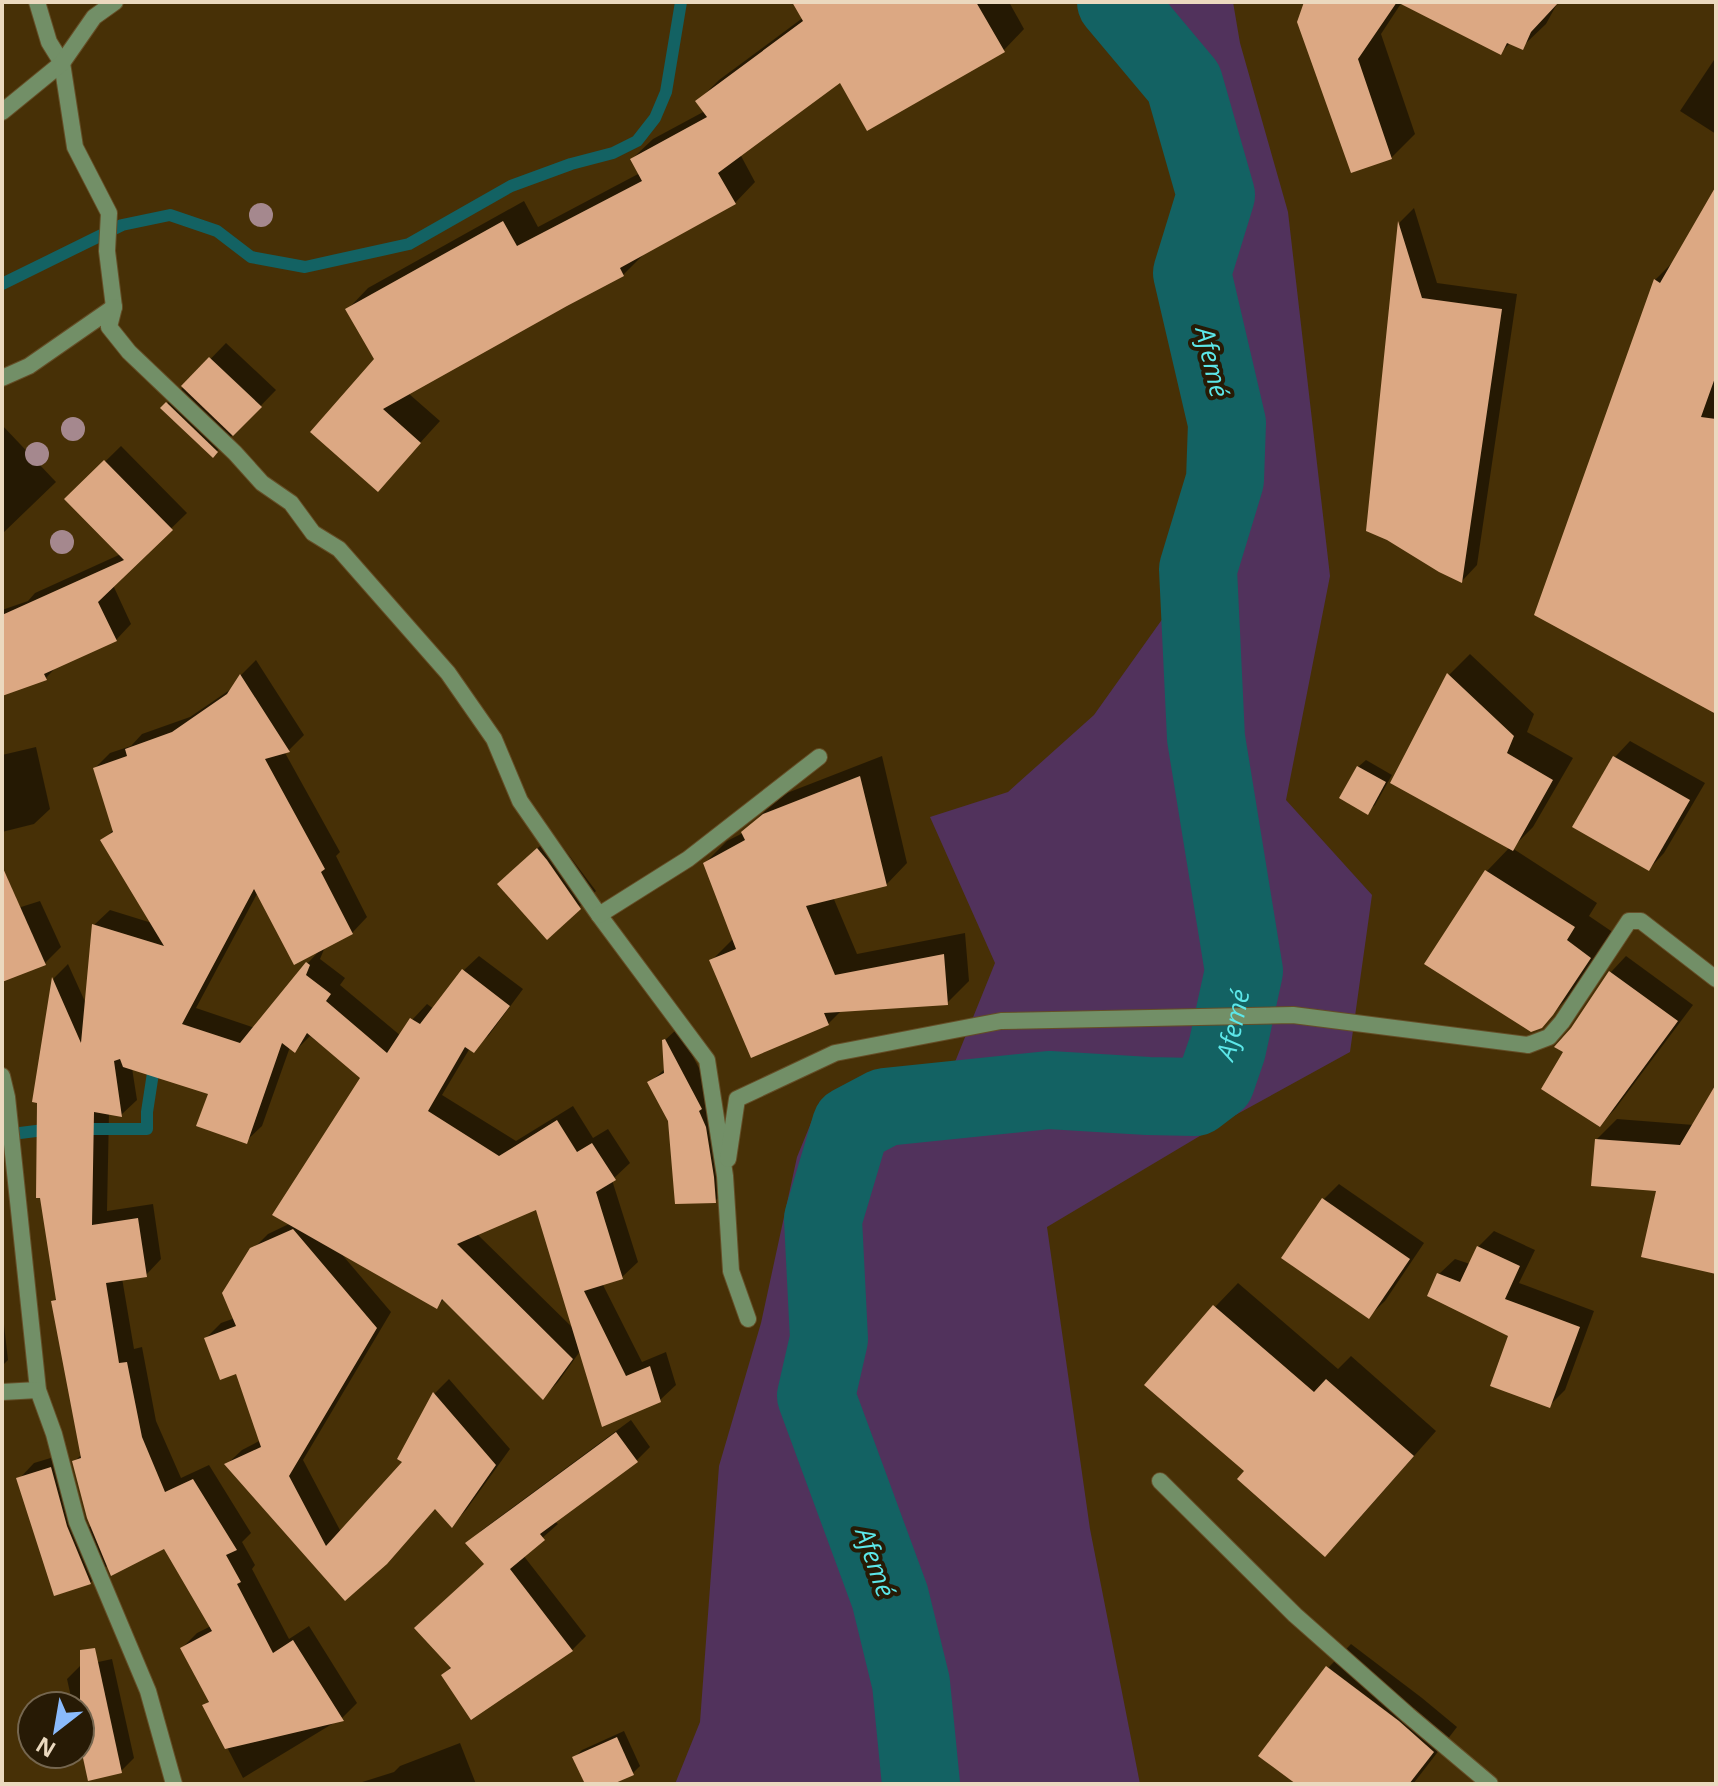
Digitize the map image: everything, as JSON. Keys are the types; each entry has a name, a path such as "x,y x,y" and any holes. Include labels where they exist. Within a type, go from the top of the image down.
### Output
{"street":[{"path":"37,2 49,42 62,63 75,147 109,213 107,251 114,307 109,327 129,352 235,453 262,483 291,503 313,533 339,549 448,673 494,739 520,801 599,915 707,1060 725,1176 731,1271 748,1319"},
{"path":"2,112 62,63 94,17 115,2"},
{"path":"2,378 29,366 114,307"},
{"path":"599,915 688,859 819,757"},
{"path":"725,1176 737,1099 835,1053 1001,1021 1293,1015 1528,1045 1549,1037 1562,1022 1629,921 1641,921 1716,979"},
{"path":"2,1076 38,1390 54,1434 77,1522 148,1691 174,1784"},
{"path":"2,1392 38,1390"},
{"path":"1160,1481 1295,1615 1490,1784"}],"shaded area":[{"path":"1116,2 1233,2 1240,43 1288,212 1330,576 1286,800 1372,895 1350,1052 1230,1118 1047,1227 1090,1529 1140,1784 675,1784 700,1722 719,1466 761,1323 797,1157 820,1101 955,1062 995,963 930,817 1008,792 1094,715 1198,569 1225,480 1227,423 1192,273 1216,195 1184,83"}],"building":[{"path":"792,2 976,2 1005,52 867,131 840,83 718,173 736,204 620,268 624,276 383,409 421,443 378,492 310,432 374,359 345,309 503,221 517,246 642,181 630,159 707,117 695,101 803,21"},
{"path":"1304,2 1397,2 1358,59 1392,159 1351,173 1297,22"},
{"path":"1397,2 1559,2 1531,32 1523,50 1507,43 1501,55"},
{"path":"1716,186 1716,375 1701,417 1716,419 1716,714 1534,615 1654,279 1660,283"},
{"path":"1398,221 1422,298 1502,309 1462,583 1366,531"},
{"path":"209,357 262,407 233,436 181,386"},
{"path":"166,402 218,452 213,458 160,408"},
{"path":"104,460 173,530 98,602 117,641 44,674 47,680 2,696 2,615 124,560 64,499"},
{"path":"1447,673 1514,736 1507,753 1553,780 1513,851 1390,783"},
{"path":"240,674 290,752 265,759 325,869 321,872 353,934 294,965 254,889 182,1024 240,1043 306,962 310,965 306,975 331,994 326,1001 387,1053 410,1018 420,1024 462,969 510,1006 474,1053 465,1047 428,1111 499,1156 557,1120 577,1152 592,1143 616,1180 596,1192 623,1279 584,1291 626,1376 650,1366 661,1402 602,1427 536,1210 457,1244 573,1359 543,1400 442,1299 437,1309 272,1215 360,1078 307,1033 295,1053 282,1043 247,1144 196,1126 208,1094 123,1067 120,1059 114,1061 122,1117 94,1112 92,1225 138,1218 147,1277 106,1283 119,1363 127,1362 142,1437 165,1492 193,1479 237,1550 226,1555 241,1582 237,1584 273,1653 293,1640 344,1721 225,1749 202,1705 209,1702 180,1648 212,1631 164,1549 111,1576 87,1518 72,1461 81,1458 51,1301 56,1300 40,1198 36,1198 37,1103 32,1102 52,977 81,1043 92,924 164,946 100,840 113,832 93,768 127,756 125,749 172,732 227,694"},
{"path":"1613,756 1690,800 1649,871 1572,827"},
{"path":"1357,766 1386,782 1368,815 1339,798"},
{"path":"860,776 887,886 806,906 835,975 944,954 948,1005 824,1013 829,1025 751,1058 709,960 736,949 703,863 745,840 741,832 763,814"},
{"path":"537,848 581,909 547,940 497,884"},
{"path":"2,866 46,965 2,982"},
{"path":"1485,870 1575,927 1567,940 1591,958 1553,1015 1542,1028 1531,1032 1424,964"},
{"path":"1609,971 1678,1021 1600,1127 1541,1089 1563,1052 1554,1047 1571,1028"},
{"path":"665,1039 702,1109 699,1111 706,1127 716,1203 675,1204 668,1121 647,1082 664,1073 662,1040"},
{"path":"1716,1084 1716,1274 1641,1257 1656,1191 1591,1186 1595,1139 1680,1145"},
{"path":"1322,1198 1410,1259 1369,1319 1281,1258"},
{"path":"293,1229 377,1328 289,1476 326,1546 402,1462 397,1459 433,1392 496,1465 452,1528 435,1509 387,1564 345,1601 224,1464 261,1447 236,1374 220,1380 204,1338 236,1326 222,1293 250,1248"},
{"path":"1477,1246 1520,1266 1505,1299 1580,1327 1550,1408 1490,1386 1508,1336 1427,1296 1437,1273 1460,1282"},
{"path":"1213,1305 1314,1392 1326,1379 1414,1456 1325,1557 1237,1479 1244,1471 1144,1385"},
{"path":"616,1432 638,1462 540,1534 545,1540 510,1569 573,1651 471,1720 441,1675 451,1668 414,1628 484,1564 465,1543"},
{"path":"51,1467 67,1526 91,1584 54,1596 16,1478"},
{"path":"95,1648 122,1773 88,1781 86,1770 96,1770 96,1690 80,1690 80,1650"},
{"path":"1326,1666 1399,1721 1434,1752 1409,1784 1296,1784 1258,1756"},
{"path":"617,1737 634,1775 613,1784 585,1784 572,1757"}],"waterway":[{"path":"2,284 122,225 170,215 217,231 251,257 305,267 409,244 511,186 571,164 613,153 637,141 655,118 666,92 681,2"},
{"name":"Afemé","path":"921,1784 911,1683 890,1597 816,1396 829,1339 823,1219 851,1125 885,1107 1049,1090 1195,1097 1216,1081 1227,1049 1244,971 1206,738 1198,569 1225,480 1227,423 1192,273 1216,195 1184,83 1116,2"},
{"path":"79,1129 147,1129 155,1060"},
{"path":"20,1133 52,1129"}]}
